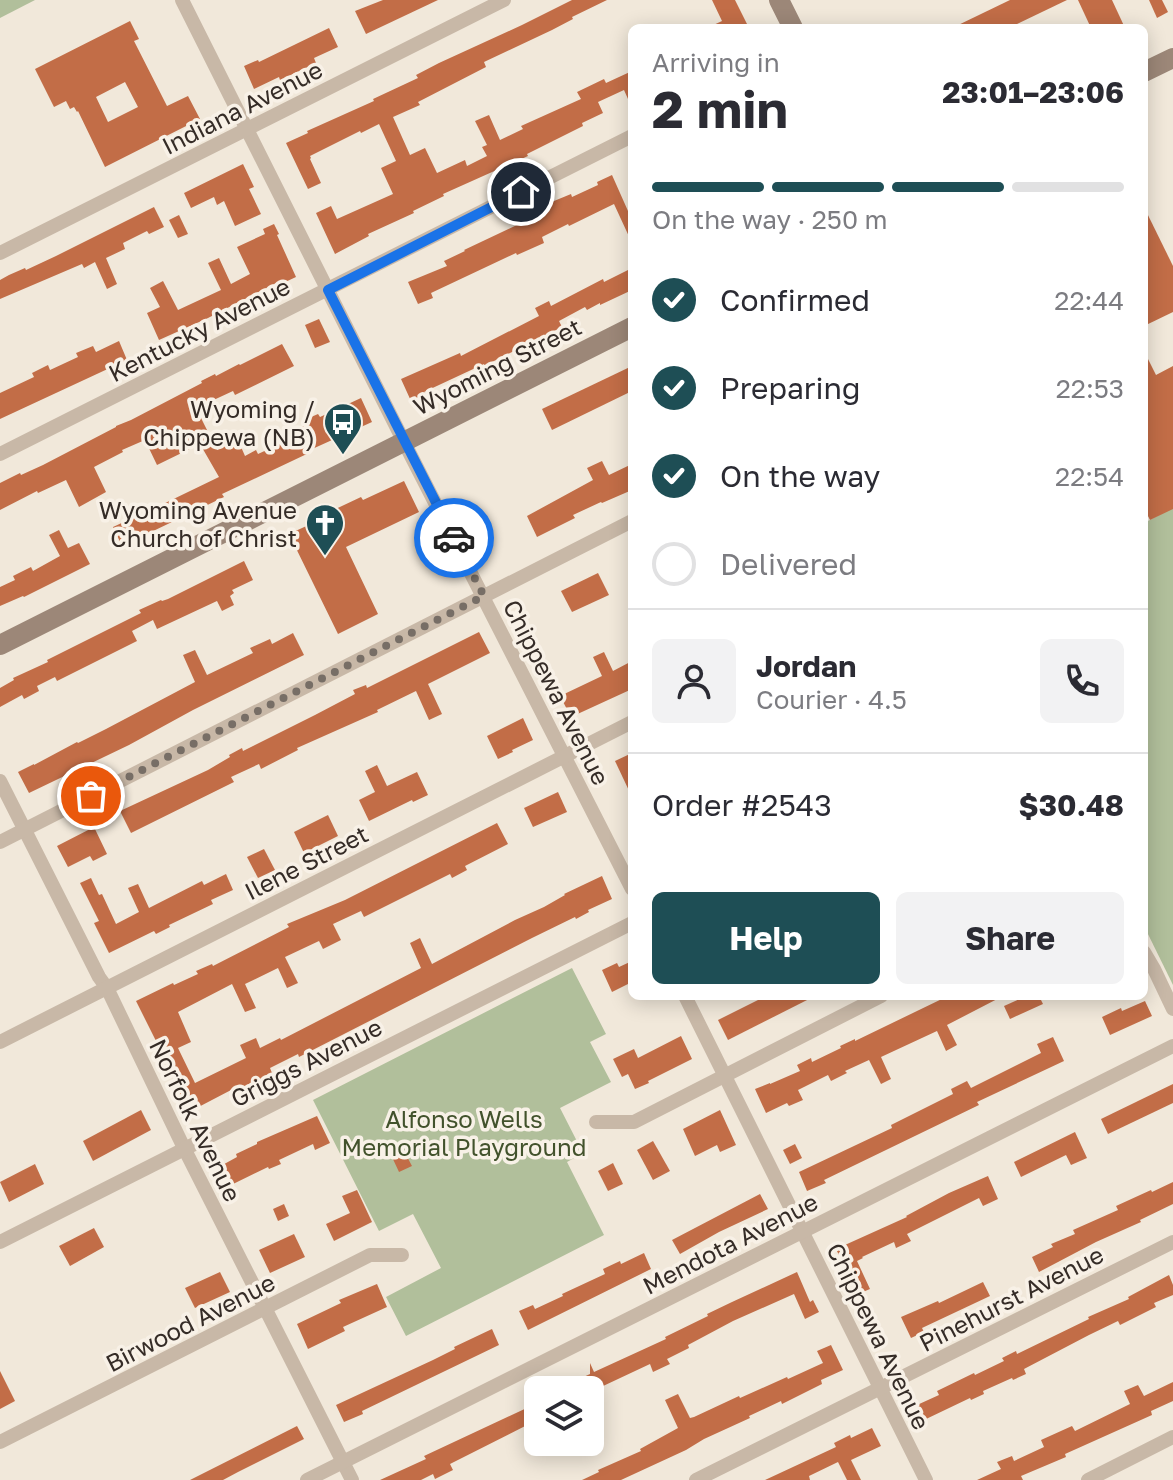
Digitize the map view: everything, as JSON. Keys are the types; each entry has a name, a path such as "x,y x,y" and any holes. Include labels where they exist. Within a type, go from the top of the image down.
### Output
{"street":[{"name":"Chippewa Avenue","path":"182,0 628,881"},
{"name":"Indiana Avenue","path":"0,253 504,0"},
{"path":"779,0 791,24"},
{"path":"1148,70 1173,58"},
{"name":"Kentucky Avenue","path":"0,454 628,138"},
{"name":"Wyoming Street","path":"0,645 628,329"},
{"path":"0,842 628,523"},
{"name":"Ilene Street","path":"0,1042 628,724"},
{"name":"Norfolk Avenue","path":"0,781 107,988 352,1480"},
{"name":"Griggs Avenue","path":"0,1242 628,925"},
{"path":"1148,960 1173,1009"},
{"name":"Chippewa Avenue","path":"687,1000 926,1480"},
{"path":"596,1122 634,1122 873,1000"},
{"name":"Mendota Avenue","path":"307,1480 1173,1046"},
{"name":"Pinehurst Avenue","path":"696,1480 1173,1242"},
{"name":"Birwood Avenue","path":"0,1442 370,1255 402,1255"},
{"path":"1088,1480 1173,1437"}],"green space":[{"path":"0,0 35,0 0,18"},
{"path":"1173,508 1173,985 1148,934 1148,521"},
{"name":"Alfonso Wells Memorial Playground","path":"572,968 606,1034 590,1042 611,1082 560,1108 583,1153 567,1162 604,1235 406,1336 386,1297 441,1268 413,1214 379,1231 313,1100"}],"building":[{"path":"383,0 438,0 366,34 355,11"},
{"path":"572,0 607,0 484,62 486,67 393,117 410,155 425,148 437,173 465,160 467,166 487,156 482,147 487,145 475,121 489,115 500,140 523,129 521,126 581,99 577,92 604,79 606,83 628,73 628,99 624,90 598,102 603,113 582,123 583,126 528,156 443,194 414,213 368,234 335,254 316,213 331,206 337,219 393,194 381,168 396,161 379,124 310,156 321,183 308,189 286,143 418,78 416,75 439,63"},
{"path":"712,0 735,0 747,24 716,24 722,21"},
{"path":"1010,0 1067,0 1017,24 960,24"},
{"path":"1078,0 1112,0 1123,24 1089,24"},
{"path":"1149,0 1162,0 1168,12 1157,18"},
{"path":"130,21 139,39 134,41 167,106 188,96 200,119 105,167 78,111 74,107 70,109 66,101 54,107 35,69","holes":["125,82 138,107 108,122 96,97"]},
{"path":"329,28 338,47 314,58 316,63 254,89 244,66 259,62"},
{"path":"243,164 254,187 249,189 261,214 235,226 224,201 217,205 214,197 191,208 184,193"},
{"path":"612,175 628,211 628,234 614,204 542,237 544,243 431,293 433,298 418,304 408,282 447,266 444,261 540,214 537,208 571,194 572,197 598,185 597,182"},
{"path":"154,207 164,227 149,234 147,231 123,243 125,249 106,258 117,284 107,289 95,262 84,268 82,264 0,299 0,280"},
{"path":"179,215 188,234 178,238 169,220"},
{"path":"1148,215 1173,266 1173,312 1148,324"},
{"path":"274,224 296,277 281,284 280,281 159,340 147,313 160,307 150,288 163,281 178,310 221,290 208,263 219,258 231,284 250,274 237,247 265,234 263,229"},
{"path":"628,270 628,292 587,310 585,307 559,321 562,327 411,401 401,379 460,353 461,356 539,316 535,308 549,301 551,306 603,279 604,282"},
{"path":"319,319 330,342 315,348 305,325"},
{"path":"119,341 127,360 0,419 0,393 34,377 32,373 48,365 50,370 78,357 76,353 93,346 96,352"},
{"path":"282,344 294,366 235,395 233,391 205,404 208,409 199,414 217,450 238,440 245,456 256,450 258,454 286,441 283,436 304,426 302,421 318,414 320,417 361,398 372,422 310,450 222,494 224,497 122,546 113,527 219,477 200,444 157,465 145,440 122,450 94,467 106,492 79,507 66,480 0,510 0,483 43,465 201,381"},
{"path":"1148,359 1156,375 1173,366 1173,509 1150,520"},
{"path":"628,368 628,393 552,430 542,409"},
{"path":"602,461 609,475 628,466 628,492 573,515 575,518 537,537 527,516 593,480 587,468"},
{"name":"Wyoming Avenue Church of Christ","path":"404,481 419,512 346,547 378,614 338,634 289,534 361,497 363,500"},
{"path":"59,530 68,548 79,543 90,564 0,606 0,587 15,580 13,576 31,567 33,571 60,556 49,535"},
{"path":"244,561 253,580 232,590 234,593 230,596 234,605 222,611 217,601 157,629 153,620 132,631 137,641 57,681 55,677 37,686 39,691 24,699 22,695 0,707 0,688 13,678 141,613 139,610"},
{"path":"598,573 609,595 572,612 561,591"},
{"path":"479,632 490,653 428,684 442,714 429,720 416,691 378,712 297,748 261,769 259,764 231,777 234,782 131,833 120,811 208,770 242,748 243,751 315,715 355,694 353,690 366,685 367,688"},
{"path":"293,633 304,655 29,793 18,772 195,682 183,655 195,650 207,675 253,653 250,648 270,639 272,644"},
{"path":"604,652 613,671 628,663 628,691 571,717 560,696 602,676 593,657"},
{"path":"523,718 533,740 498,759 487,736"},
{"path":"628,755 628,789 615,761"},
{"path":"377,765 387,786 417,772 428,795 369,821 359,800 375,792 365,771"},
{"path":"558,792 567,812 533,827 524,808"},
{"path":"328,815 338,836 304,853 294,832"},
{"path":"497,823 508,844 465,866 467,870 452,878 450,874 364,917 361,911 333,924 341,940 323,949 319,941 285,957 298,983 287,988 278,968 245,984 256,1008 245,1012 232,984 178,1012 191,1042 178,1048 195,1083 246,1058 240,1045 256,1038 260,1048 281,1040 421,968 410,943 420,938 432,964 602,876 612,899 299,1057 298,1054 270,1068 272,1073 189,1112 165,1055 159,1058 153,1045 157,1043 136,1001 198,974 196,971 213,966 289,927 287,924 345,900"},
{"path":"94,827 107,854 93,861 90,856 68,867 57,846"},
{"path":"264,849 275,870 258,878 247,857"},
{"path":"226,874 233,890 211,900 213,904 156,934 154,931 109,953 94,923 99,921 80,883 91,878 116,924 139,912 128,888 138,884 149,908 202,881 204,885"},
{"path":"617,963 619,967 628,963 628,984 612,992 602,970"},
{"path":"758,1000 807,1000 728,1040 718,1020"},
{"path":"940,1000 995,1000 947,1025 957,1045 946,1051 937,1031 881,1057 891,1079 881,1084 869,1060 831,1081 828,1075 798,1090 803,1100 789,1106 787,1103 766,1113 755,1089 800,1071 797,1065 811,1058 812,1062"},
{"path":"1017,1000 1041,1000 1043,1004 1010,1019 1004,1006"},
{"path":"1145,1001 1152,1016 1110,1035 1102,1017"},
{"path":"681,1036 692,1059 635,1089 628,1074 622,1077 613,1059 634,1049 638,1058"},
{"path":"1053,1037 1064,1061 977,1102 979,1105 807,1191 799,1172 892,1128 891,1125 953,1094 951,1089 967,1081 971,1088 1041,1053 1037,1044"},
{"path":"1173,1084 1173,1103 1108,1134 1101,1119"},
{"path":"141,1110 151,1130 93,1161 83,1141"},
{"path":"720,1110 736,1145 720,1152 717,1145 695,1156 683,1129"},
{"path":"317,1116 330,1143 315,1150 313,1144 279,1160 281,1164 227,1187 217,1168 257,1142"},
{"path":"1075,1132 1087,1158 1071,1165 1066,1155 1021,1177 1014,1162"},
{"path":"653,1141 670,1171 653,1180 637,1150"},
{"path":"795,1144 802,1158 790,1164 783,1150"},
{"path":"404,1151 412,1166 399,1172 392,1157"},
{"path":"613,1163 623,1184 608,1191 598,1171"},
{"path":"35,1164 44,1184 9,1202 0,1182"},
{"path":"988,1176 998,1199 983,1206 979,1198 907,1234 911,1241 896,1248 894,1242 857,1261 870,1289 858,1294 836,1249"},
{"path":"1173,1182 1173,1204 1039,1272 1032,1257 1053,1247 1051,1244 1075,1234 1073,1230 1118,1210 1116,1206"},
{"path":"357,1190 372,1222 334,1241 326,1224 350,1213 342,1196"},
{"path":"760,1194 768,1209 680,1254 672,1240"},
{"path":"284,1204 289,1216 278,1221 273,1209"},
{"path":"94,1228 104,1247 70,1266 59,1246"},
{"path":"294,1234 305,1257 270,1273 259,1250"},
{"path":"644,1253 651,1269 528,1330 519,1311 533,1305 535,1309 605,1274 603,1269"},
{"path":"220,1272 230,1292 195,1308 185,1288"},
{"path":"797,1272 810,1302 813,1300 819,1312 805,1319 794,1294 688,1345 689,1348 667,1359 670,1364 653,1372 650,1364 604,1386 604,1376 586,1376 590,1374 590,1363 594,1372 666,1339 707,1314"},
{"path":"1169,1275 1173,1295 1154,1303 1156,1307 1120,1325 1118,1321 1089,1335 1024,1369 1026,1374 924,1420 917,1405 939,1395 937,1391 1129,1299"},
{"path":"983,1282 990,1296 922,1328 924,1332 911,1338 901,1317"},
{"path":"377,1284 387,1307 343,1327 345,1331 308,1349 297,1324 341,1303 339,1300"},
{"path":"492,1329 499,1345 344,1422 336,1405"},
{"path":"831,1345 843,1370 821,1380 822,1384 749,1416 621,1480 582,1480 641,1451 678,1428 665,1400 678,1394 690,1418 694,1417 823,1363 817,1351"},
{"path":"0,1371 15,1401 0,1409"},
{"path":"1173,1382 1173,1401 1151,1411 1152,1415 1021,1476 1023,1480 977,1480 1001,1469 997,1462 1012,1456 1014,1461 1044,1447 1041,1440 1072,1426 1075,1431 1130,1404 1124,1391 1138,1385 1144,1396"},
{"path":"524,1409 524,1427 450,1464 453,1470 435,1479 433,1474 421,1480 380,1480 426,1459 424,1456"},
{"path":"297,1426 304,1439 223,1480 190,1480"},
{"path":"872,1428 881,1446 851,1460 861,1480 847,1480 838,1462 809,1476 810,1480 765,1480 836,1447 834,1443 850,1435 851,1438"}],"way so far":[{"path":"91,796 484,596 454,538"}],"place":[{"name":"Wyoming / Chippewa (NB)","path":"343,456"},
{"name":"Wyoming Avenue Church of Christ","path":"325,557"}],"route":[{"path":"454,538 328,290 521,192"}]}
